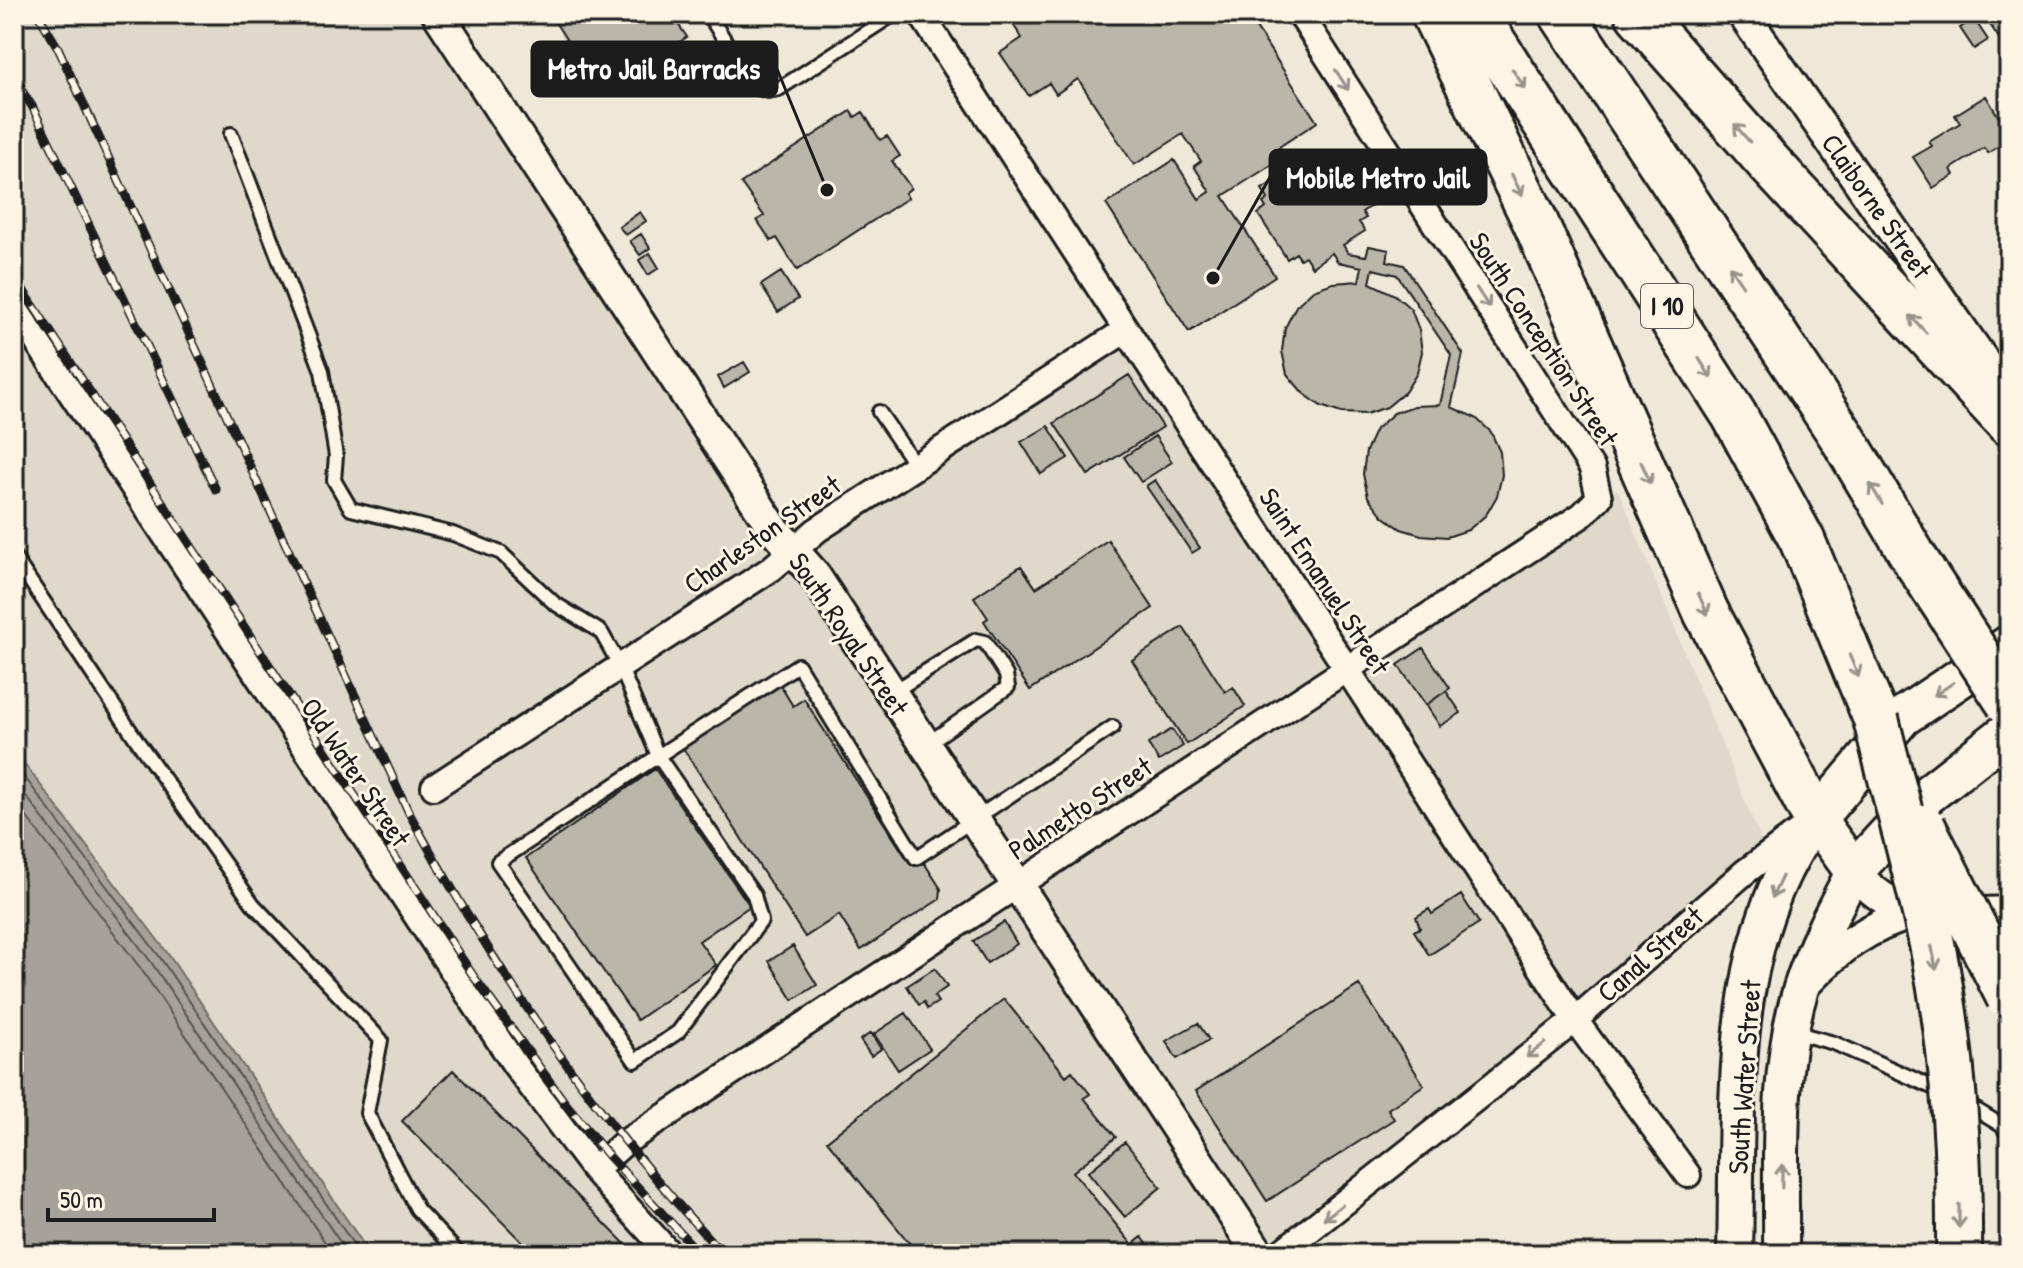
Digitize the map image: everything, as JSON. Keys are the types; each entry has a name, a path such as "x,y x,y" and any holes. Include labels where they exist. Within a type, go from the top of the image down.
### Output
{"highway":[{"path":"1434,14 1534,219 1706,612 1816,819"},
{"name":"I 10","path":"1475,14 1734,415 1802,540 1876,719 1953,890 2009,997"},
{"name":"I 10","path":"1562,14 1841,435 1916,561 2009,703"},
{"path":"1638,14 1769,163 2009,423"},
{"path":"1876,719 1924,908 1945,1022 1957,1138 1959,1254"}],"main road":[{"name":"Canal Street","path":"1816,819 1902,717 2009,645"},
{"path":"1816,819 1854,871 1917,803 2009,731"},
{"name":"South Water Street","path":"1735,1254 1740,1062 1748,980 1769,903 1797,847 1816,819"},
{"name":"South Water Street","path":"1781,1254 1783,1103 1790,1032 1801,988 1820,940 1854,871"}],"street":[{"name":"South Royal Street","path":"438,14 773,528 813,573 1015,886 1259,1254"},
{"name":"Saint Emanuel Street","path":"921,14 1575,1020 1688,1175"},
{"name":"South Conception Street","path":"1300,14 1592,468 1599,498"},
{"name":"Claiborne Street","path":"1743,14 2009,398"},
{"name":"Old Water Street","path":"14,307 515,1065 594,1170 670,1254"},
{"name":"Charleston Street","path":"434,787 771,569 817,530 1126,330"},
{"name":"Palmetto Street","path":"594,1170 624,1143 1582,515 1599,498"},
{"name":"Canal Street","path":"1279,1254 1575,1020 1745,872 1816,819"},
{"path":"1854,871 1887,902 1915,913"},
{"path":"1801,988 1855,937 1882,923 1915,913 2009,912"}],"lane":[{"path":"708,14 755,87 768,91 779,89 894,14"},
{"path":"231,134 322,371 336,456 334,480 351,509 453,534 501,553 554,603 601,632 620,666 658,756 754,895 761,921 678,1032 635,1061 510,885 498,862 658,756 798,665 916,858 1113,727"},
{"path":"879,412 916,466"},
{"path":"14,557 140,745 253,904 381,1040 367,1113 417,1209 459,1254"},
{"path":"891,694 976,640 985,642 1006,675 1008,687 924,746"},
{"path":"1790,1032 1834,1043 1888,1066 1981,1111 2009,1135"}],"shaded area":[{"path":"14,14 438,14 793,550 1126,330 1347,669 1618,489 1767,855 1278,1254 370,1254 166,951 14,750"}],"water":[{"path":"14,750 166,951 370,1254 14,1254"}],"building":[{"path":"550,14 671,14 687,37 601,94"},
{"path":"1006,14 1247,14 1317,122 1279,147 1293,169 1318,153 1332,165 1341,159 1371,206 1362,212 1366,218 1359,222 1365,231 1343,245 1348,253 1366,256 1369,246 1389,250 1387,261 1404,265 1463,354 1451,407 1476,418 1491,432 1500,452 1502,475 1497,496 1486,515 1468,530 1447,537 1421,535 1401,529 1383,516 1368,497 1363,474 1366,451 1376,429 1394,413 1414,406 1440,405 1451,355 1397,275 1373,269 1370,283 1395,295 1411,309 1419,330 1422,352 1417,373 1405,392 1387,407 1366,414 1341,413 1321,406 1303,393 1287,374 1282,351 1285,328 1296,306 1313,290 1333,283 1359,281 1362,267 1338,262 1332,253 1312,267 1305,256 1300,259 1296,253 1287,259 1258,214 1266,208 1263,203 1268,199 1262,189 1285,174 1276,162 1223,196 1275,276 1189,332 1106,204 1174,160 1199,199 1210,192 1194,166 1201,161 1183,134 1134,165 1078,79 1056,94 1049,83 1029,96 1000,53 1022,38"},
{"path":"2009,14 2007,50 1985,17"},
{"path":"1974,19 1988,40 1974,49 1960,28"},
{"path":"1986,96 2009,134 2009,140 1988,153 1984,148 1951,169 1954,175 1933,188 1913,157 1932,146 1929,142 1960,123 1955,115"},
{"path":"851,111 855,117 863,112 880,140 887,136 900,156 892,161 911,188 905,193 908,198 797,270 777,238 771,241 757,220 764,216 741,183"},
{"path":"640,212 646,221 626,235 619,227"},
{"path":"641,234 650,248 640,255 630,241"},
{"path":"650,253 659,268 648,275 639,260"},
{"path":"781,272 798,299 778,312 761,285"},
{"path":"744,362 750,372 724,388 718,377"},
{"path":"1129,375 1163,427 1088,475 1054,423"},
{"path":"1048,426 1068,458 1041,474 1021,442"},
{"path":"1155,436 1172,462 1141,482 1124,457"},
{"path":"1155,480 1200,548 1192,553 1146,486"},
{"path":"1108,540 1153,608 1030,690 984,621 988,618 974,597 1021,566 1036,588"},
{"path":"1183,627 1225,692 1233,687 1245,706 1187,744 1132,660"},
{"path":"1423,648 1450,688 1426,705 1398,665"},
{"path":"780,685 793,706 804,699 911,865 921,858 941,889 940,899 861,950 839,915 805,937 683,748"},
{"path":"1446,691 1461,713 1440,726 1426,705"},
{"path":"1172,729 1183,746 1159,761 1148,744"},
{"path":"655,769 750,906 699,941 716,965 637,1020 526,858"},
{"path":"1461,895 1479,923 1429,955 1414,931 1420,928 1416,917 1429,909 1432,914"},
{"path":"1004,922 1017,944 987,963 973,941"},
{"path":"793,946 817,985 793,1000 769,961"},
{"path":"935,968 947,987 934,996 938,1002 927,1009 924,1002 919,1005 907,986"},
{"path":"1359,985 1424,1085 1388,1109 1394,1119 1267,1201 1196,1091"},
{"path":"1004,999 1066,1076 1072,1071 1090,1094 1084,1098 1116,1137 1073,1172 1140,1254 918,1254 827,1141"},
{"path":"906,1013 930,1049 898,1070 874,1034"},
{"path":"1198,1023 1209,1040 1177,1059 1166,1041"},
{"path":"871,1033 881,1049 871,1056 860,1040"},
{"path":"453,1070 635,1254 534,1254 402,1121"},
{"path":"1125,1142 1161,1187 1125,1217 1088,1172"},
{"path":"1142,1237 1155,1254 1140,1254 1132,1245"}],"railway":[{"path":"38,14 58,48 409,813 478,932 552,1044 633,1151 723,1254"},
{"path":"14,79 32,106 216,490"},
{"path":"14,276 474,977 563,1100 608,1155 700,1254"}],"place":[{"name":"Metro Jail Barracks","path":"827,190"},
{"name":"Mobile Metro Jail","path":"1213,278"}]}
